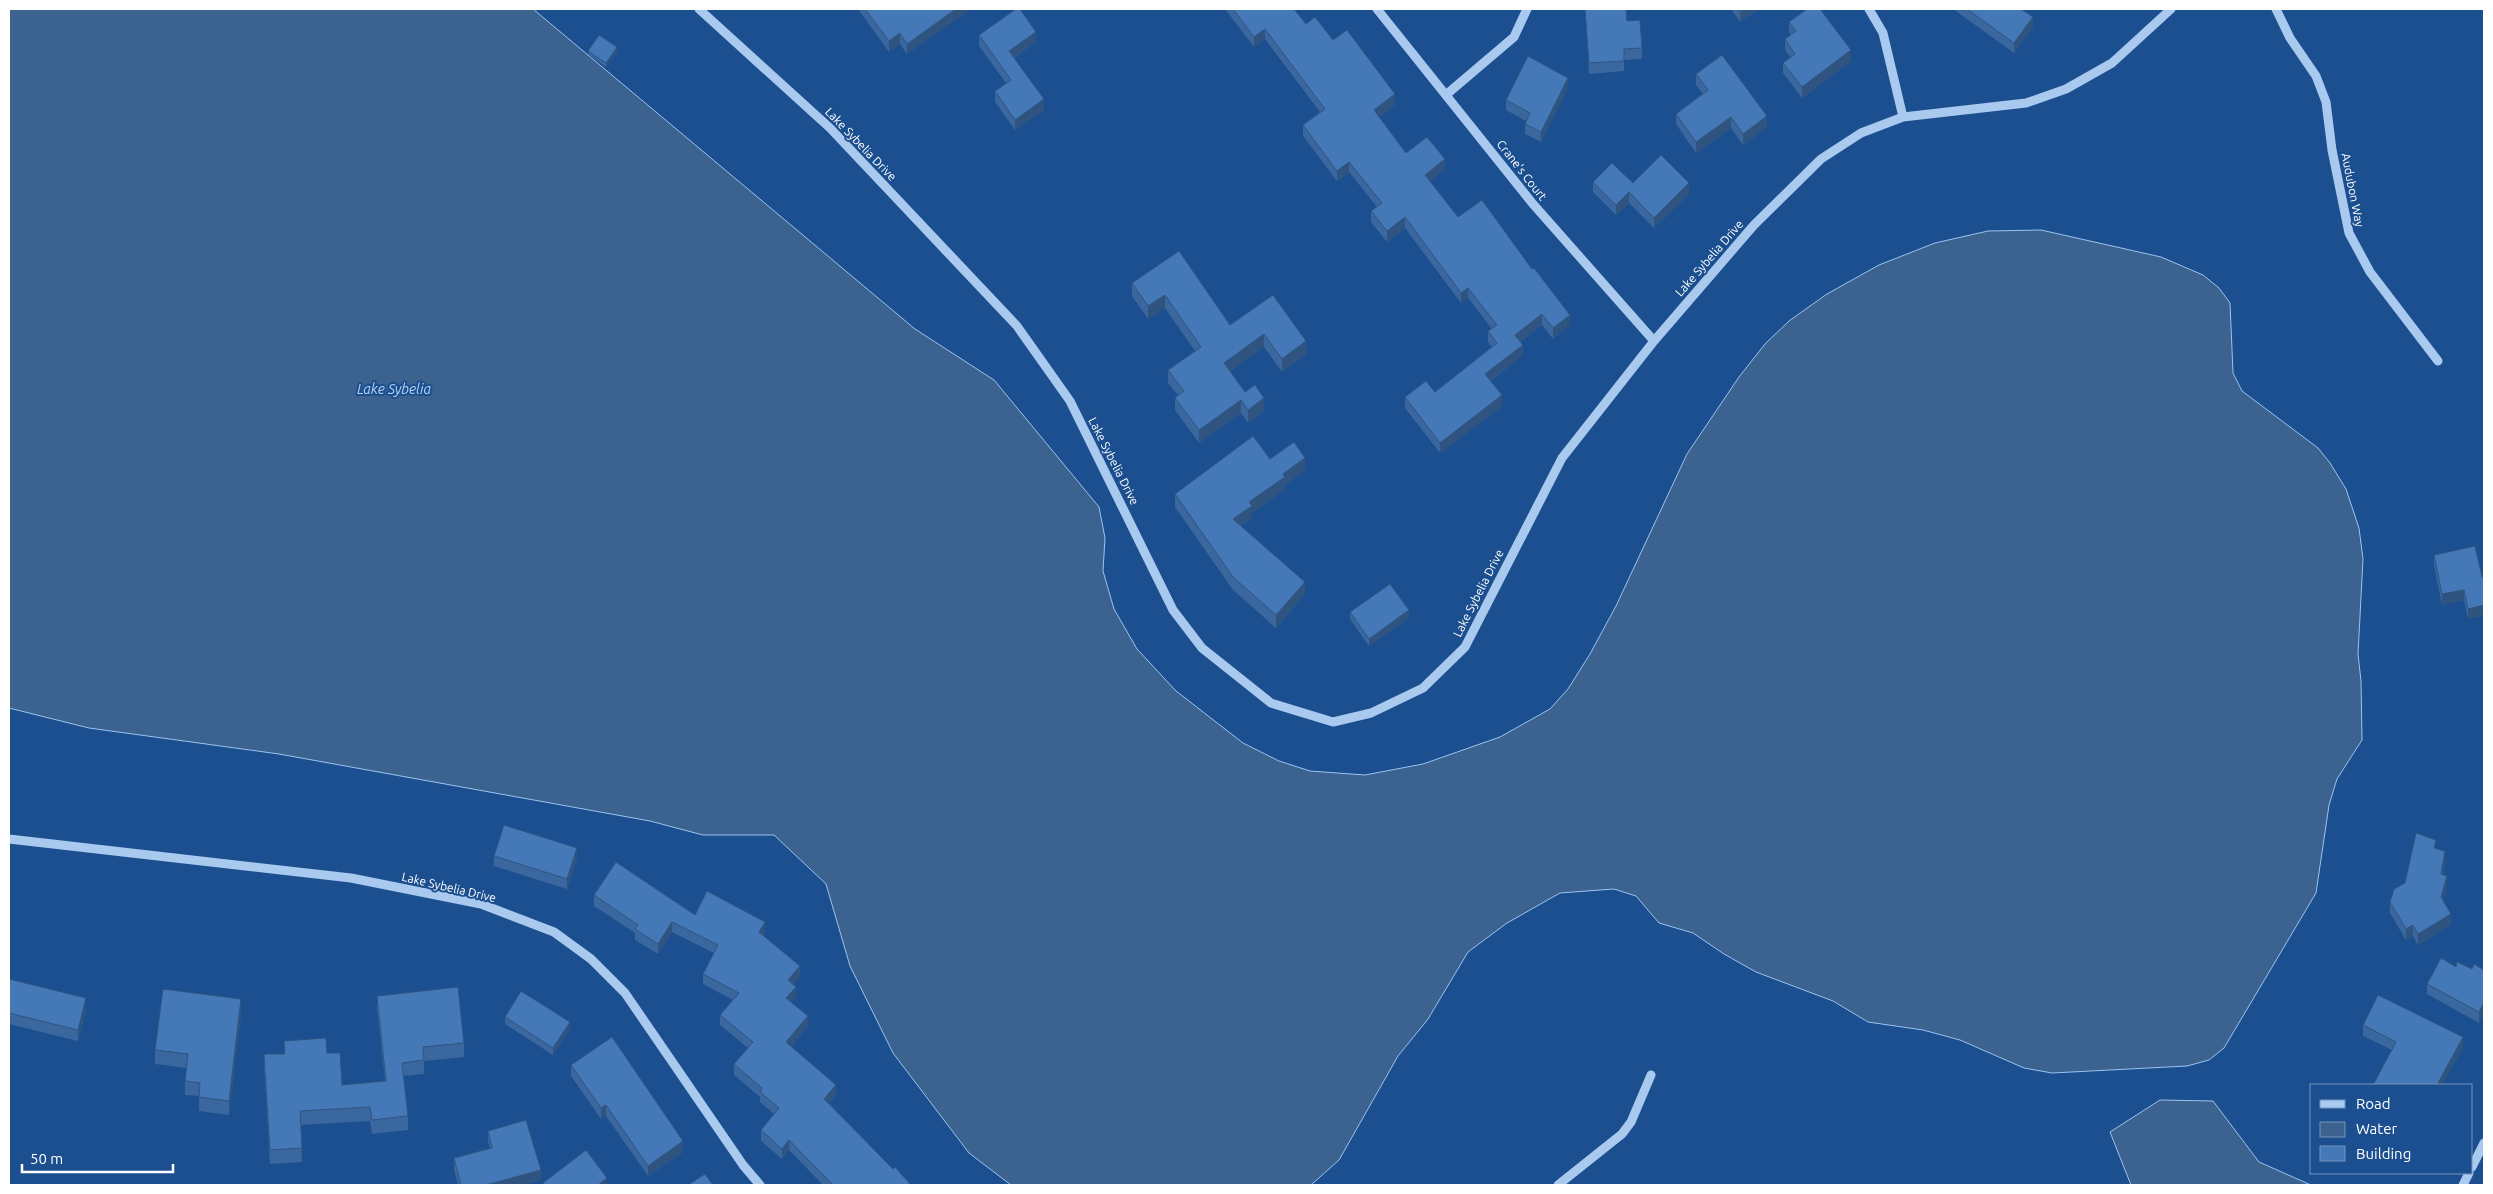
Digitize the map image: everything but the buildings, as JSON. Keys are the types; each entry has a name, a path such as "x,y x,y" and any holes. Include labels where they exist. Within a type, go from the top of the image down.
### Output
{"street":[{"name":"Lake Sybelia Drive","path":"699,9 830,128 1017,326 1070,401 1173,610 1202,648 1271,703 1333,722 1371,713 1423,688 1465,647 1562,458 1654,341 1754,225 1821,159 1862,133 1903,117 2026,103 2066,89 2112,63 2171,9"},
{"name":"Crane's Court","path":"1377,9 1447,94 1533,204 1654,341"},
{"path":"1447,94 1514,37 1526,9"},
{"path":"1869,9 1883,33 1903,117"},
{"name":"Audubon Way","path":"2276,9 2290,38 2316,76 2326,102 2332,150 2349,234 2370,272 2438,361"},
{"name":"Lake Sybelia Drive","path":"9,838 351,878 481,904 554,932 591,959 625,993 742,1165 760,1185"},
{"path":"1558,1185 1622,1134 1631,1122 1651,1075"},
{"path":"2473,1165 2484,1143"}],"water":[{"name":"Lake Sybelia","path":"9,9 533,9 915,329 994,380 1099,507 1105,538 1103,571 1114,609 1137,649 1176,691 1243,743 1279,761 1310,771 1365,775 1423,764 1500,737 1550,709 1568,689 1590,654 1616,606 1687,454 1739,377 1765,344 1789,321 1827,294 1879,265 1935,243 1988,231 2041,230 2161,257 2203,275 2219,288 2230,303 2233,373 2242,391 2318,448 2346,489 2359,528 2363,559 2358,654 2361,681 2362,740 2337,779 2329,805 2316,893 2224,1048 2209,1060 2187,1066 2052,1073 2024,1068 1960,1040 1923,1030 1868,1022 1833,1001 1756,972 1724,954 1693,933 1659,923 1636,896 1614,889 1560,893 1507,923 1468,952 1428,1019 1398,1056 1339,1160 1311,1185 1011,1185 969,1153 893,1053 850,966 826,884 774,835 703,835 650,821 279,754 89,728 9,708"},
{"path":"2160,1100 2213,1101 2259,1162 2311,1185 2131,1185 2110,1132"}]}
